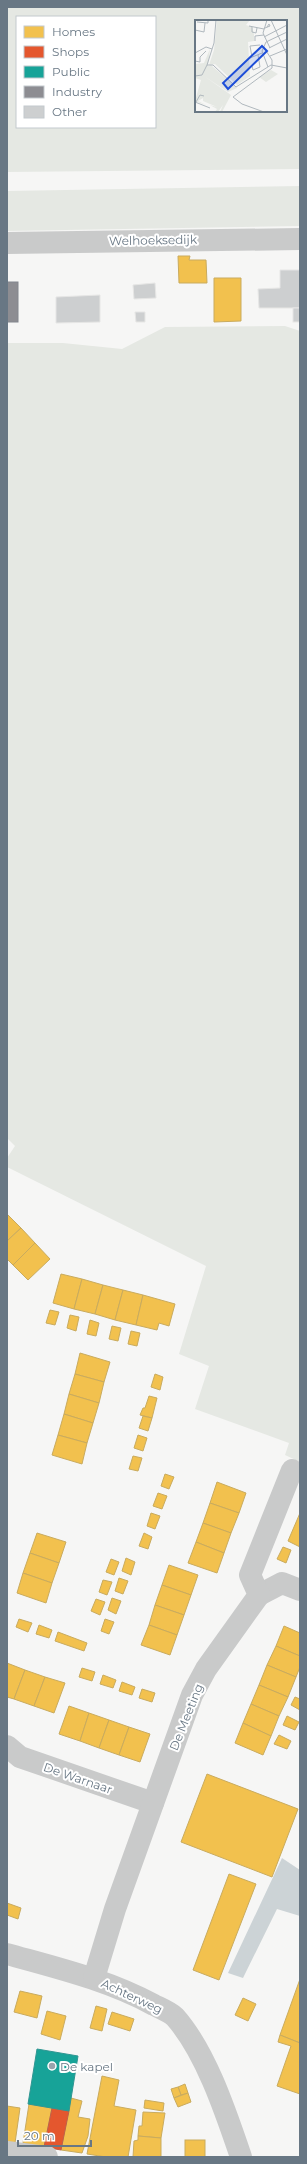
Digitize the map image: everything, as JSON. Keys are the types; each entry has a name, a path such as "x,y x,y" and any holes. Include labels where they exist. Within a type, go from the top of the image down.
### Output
{"street":[{"name":"Welhoeksedijk","path":"7,243 300,239"},
{"path":"292,1470 250,1575 259,1595 282,1583 300,1590"},
{"name":"De Meeting","path":"94,1978 115,1910 192,1696 206,1669 259,1595"},
{"name":"De Warnaar","path":"7,1746 20,1757 153,1803"},
{"name":"Achterweg","path":"7,1954 94,1978 138,1996 174,2016 195,2047 224,2109 241,2157"},
{"path":"7,2152 47,2157"}],"shaded area":[{"path":"7,7 300,7 300,169 7,172"},
{"path":"300,186 300,226 7,231 7,191"},
{"path":"285,326 300,331 300,1462 285,1455 289,1443 195,1409 209,1366 179,1354 206,1266 7,1167 7,1158 15,1146 7,1138 7,343 63,343 122,349 165,327"},
{"path":"282,1858 300,1870 300,1916 277,1909 243,1978 228,1973"}],"building: Homes":[{"path":"178,256 190,256 189,260 206,260 207,283 179,283"},
{"path":"214,278 241,278 241,321 214,322"},
{"path":"7,1214 21,1228 7,1241"},
{"path":"21,1228 35,1243 13,1265 7,1259 7,1241"},
{"path":"35,1243 50,1259 28,1280 13,1265"},
{"path":"61,1274 82,1279 74,1309 53,1303"},
{"path":"82,1279 103,1285 95,1314 74,1309"},
{"path":"103,1285 123,1290 115,1320 95,1314"},
{"path":"123,1290 143,1295 136,1325 115,1320"},
{"path":"143,1295 175,1304 169,1326 159,1323 157,1330 136,1325"},
{"path":"50,1310 59,1312 55,1325 46,1323"},
{"path":"70,1315 79,1317 76,1331 67,1328"},
{"path":"90,1320 99,1323 96,1336 87,1334"},
{"path":"112,1326 121,1328 118,1341 109,1339"},
{"path":"131,1331 140,1333 137,1346 128,1344"},
{"path":"80,1353 110,1362 104,1382 75,1374"},
{"path":"75,1374 104,1382 99,1403 69,1394"},
{"path":"155,1374 163,1377 160,1390 151,1387"},
{"path":"69,1394 99,1403 93,1423 64,1414"},
{"path":"149,1396 157,1398 152,1418 140,1415 143,1408 145,1408"},
{"path":"64,1414 93,1423 87,1443 58,1435"},
{"path":"143,1416 152,1418 148,1431 139,1428"},
{"path":"58,1435 87,1443 82,1464 52,1455"},
{"path":"138,1435 147,1438 143,1451 134,1448"},
{"path":"133,1456 142,1458 138,1471 129,1469"},
{"path":"165,1474 174,1477 169,1489 161,1486"},
{"path":"217,1482 246,1493 239,1513 210,1503"},
{"path":"158,1493 167,1496 162,1509 153,1506"},
{"path":"210,1503 239,1513 231,1533 203,1523"},
{"path":"151,1513 160,1516 155,1529 147,1526"},
{"path":"300,1513 300,1547 288,1541"},
{"path":"203,1523 231,1533 224,1553 196,1542"},
{"path":"37,1533 66,1542 59,1563 30,1553"},
{"path":"144,1533 152,1537 148,1549 139,1546"},
{"path":"196,1542 224,1553 217,1573 188,1563"},
{"path":"283,1547 291,1550 286,1563 277,1559"},
{"path":"30,1553 59,1563 52,1583 23,1573"},
{"path":"126,1558 135,1562 131,1575 122,1571"},
{"path":"111,1559 119,1562 114,1575 106,1572"},
{"path":"169,1565 198,1575 191,1595 162,1585"},
{"path":"23,1573 52,1583 46,1603 17,1593"},
{"path":"119,1578 128,1581 123,1594 115,1591"},
{"path":"103,1580 112,1582 107,1595 99,1592"},
{"path":"162,1585 191,1595 184,1615 155,1605"},
{"path":"112,1598 121,1601 116,1614 108,1610"},
{"path":"96,1599 105,1602 100,1615 91,1611"},
{"path":"155,1605 184,1615 177,1635 149,1625"},
{"path":"19,1619 32,1623 28,1632 16,1627"},
{"path":"105,1619 114,1622 109,1634 101,1631"},
{"path":"39,1625 52,1630 49,1638 36,1634"},
{"path":"149,1625 177,1635 170,1655 141,1645"},
{"path":"284,1626 300,1633 300,1656 276,1646"},
{"path":"58,1632 87,1643 84,1651 55,1641"},
{"path":"276,1646 300,1656 300,1667 296,1677 267,1665"},
{"path":"7,1663 25,1670 14,1699 7,1697"},
{"path":"267,1665 296,1677 288,1697 259,1685"},
{"path":"82,1668 95,1672 92,1681 79,1677"},
{"path":"25,1670 45,1677 34,1706 14,1699"},
{"path":"103,1675 116,1680 113,1688 100,1684"},
{"path":"45,1677 65,1683 54,1713 34,1706"},
{"path":"122,1682 135,1687 132,1695 119,1691"},
{"path":"259,1685 288,1697 279,1716 251,1704"},
{"path":"142,1689 155,1693 152,1702 139,1698"},
{"path":"295,1697 300,1699 300,1710 291,1705"},
{"path":"251,1704 279,1716 271,1736 243,1723"},
{"path":"69,1706 89,1713 80,1741 59,1734"},
{"path":"89,1713 109,1720 99,1748 80,1741"},
{"path":"287,1716 299,1722 295,1730 283,1725"},
{"path":"109,1720 129,1727 119,1755 99,1748"},
{"path":"243,1723 271,1736 263,1755 235,1743"},
{"path":"129,1727 150,1734 140,1762 119,1755"},
{"path":"279,1735 291,1741 287,1749 274,1744"},
{"path":"207,1774 298,1809 272,1877 181,1842"},
{"path":"229,1874 256,1884 219,1980 193,1970"},
{"path":"7,1903 21,1908 18,1919 7,1915"},
{"path":"300,1979 300,2043 280,2035"},
{"path":"20,1991 42,1996 37,2018 14,2012"},
{"path":"243,1998 256,2004 248,2021 235,2015"},
{"path":"96,2006 107,2009 102,2031 90,2028"},
{"path":"47,2011 66,2016 60,2040 41,2034"},
{"path":"112,2012 134,2019 130,2031 108,2024"},
{"path":"280,2035 300,2043 300,2094 277,2086 291,2046 278,2042"},
{"path":"102,2076 119,2080 114,2106 136,2110 128,2157 106,2157 87,2154"},
{"path":"185,2084 188,2093 181,2095 178,2087"},
{"path":"178,2087 181,2095 174,2098 171,2089"},
{"path":"188,2093 191,2102 178,2107 174,2098"},
{"path":"71,2098 82,2101 78,2117 90,2119 88,2136 82,2153 61,2150"},
{"path":"145,2100 164,2103 163,2111 144,2108"},
{"path":"29,2104 52,2108 44,2147 23,2143"},
{"path":"7,2106 20,2108 15,2143 7,2142"},
{"path":"143,2112 165,2113 161,2138 138,2136 139,2126 142,2126"},
{"path":"138,2136 161,2138 161,2157 133,2157 134,2141 138,2140"},
{"path":"185,2140 205,2140 205,2157 185,2157"}],"building: Shops":[{"path":"52,2108 69,2111 61,2150 44,2147"}],"building: Public":[{"path":"37,2049 78,2056 69,2111 28,2104"}],"building: Industry":[{"path":"7,282 18,282 18,322 7,322"}],"building: Other":[{"path":"280,270 300,270 300,308 259,308 258,289 280,288"},
{"path":"155,283 156,298 134,299 133,285"},
{"path":"100,295 100,322 56,323 56,297"},
{"path":"293,308 300,308 300,322 293,322"},
{"path":"135,312 145,312 145,322 136,322"}],"place":[{"name":"De kapel","path":"52,2066"}]}
